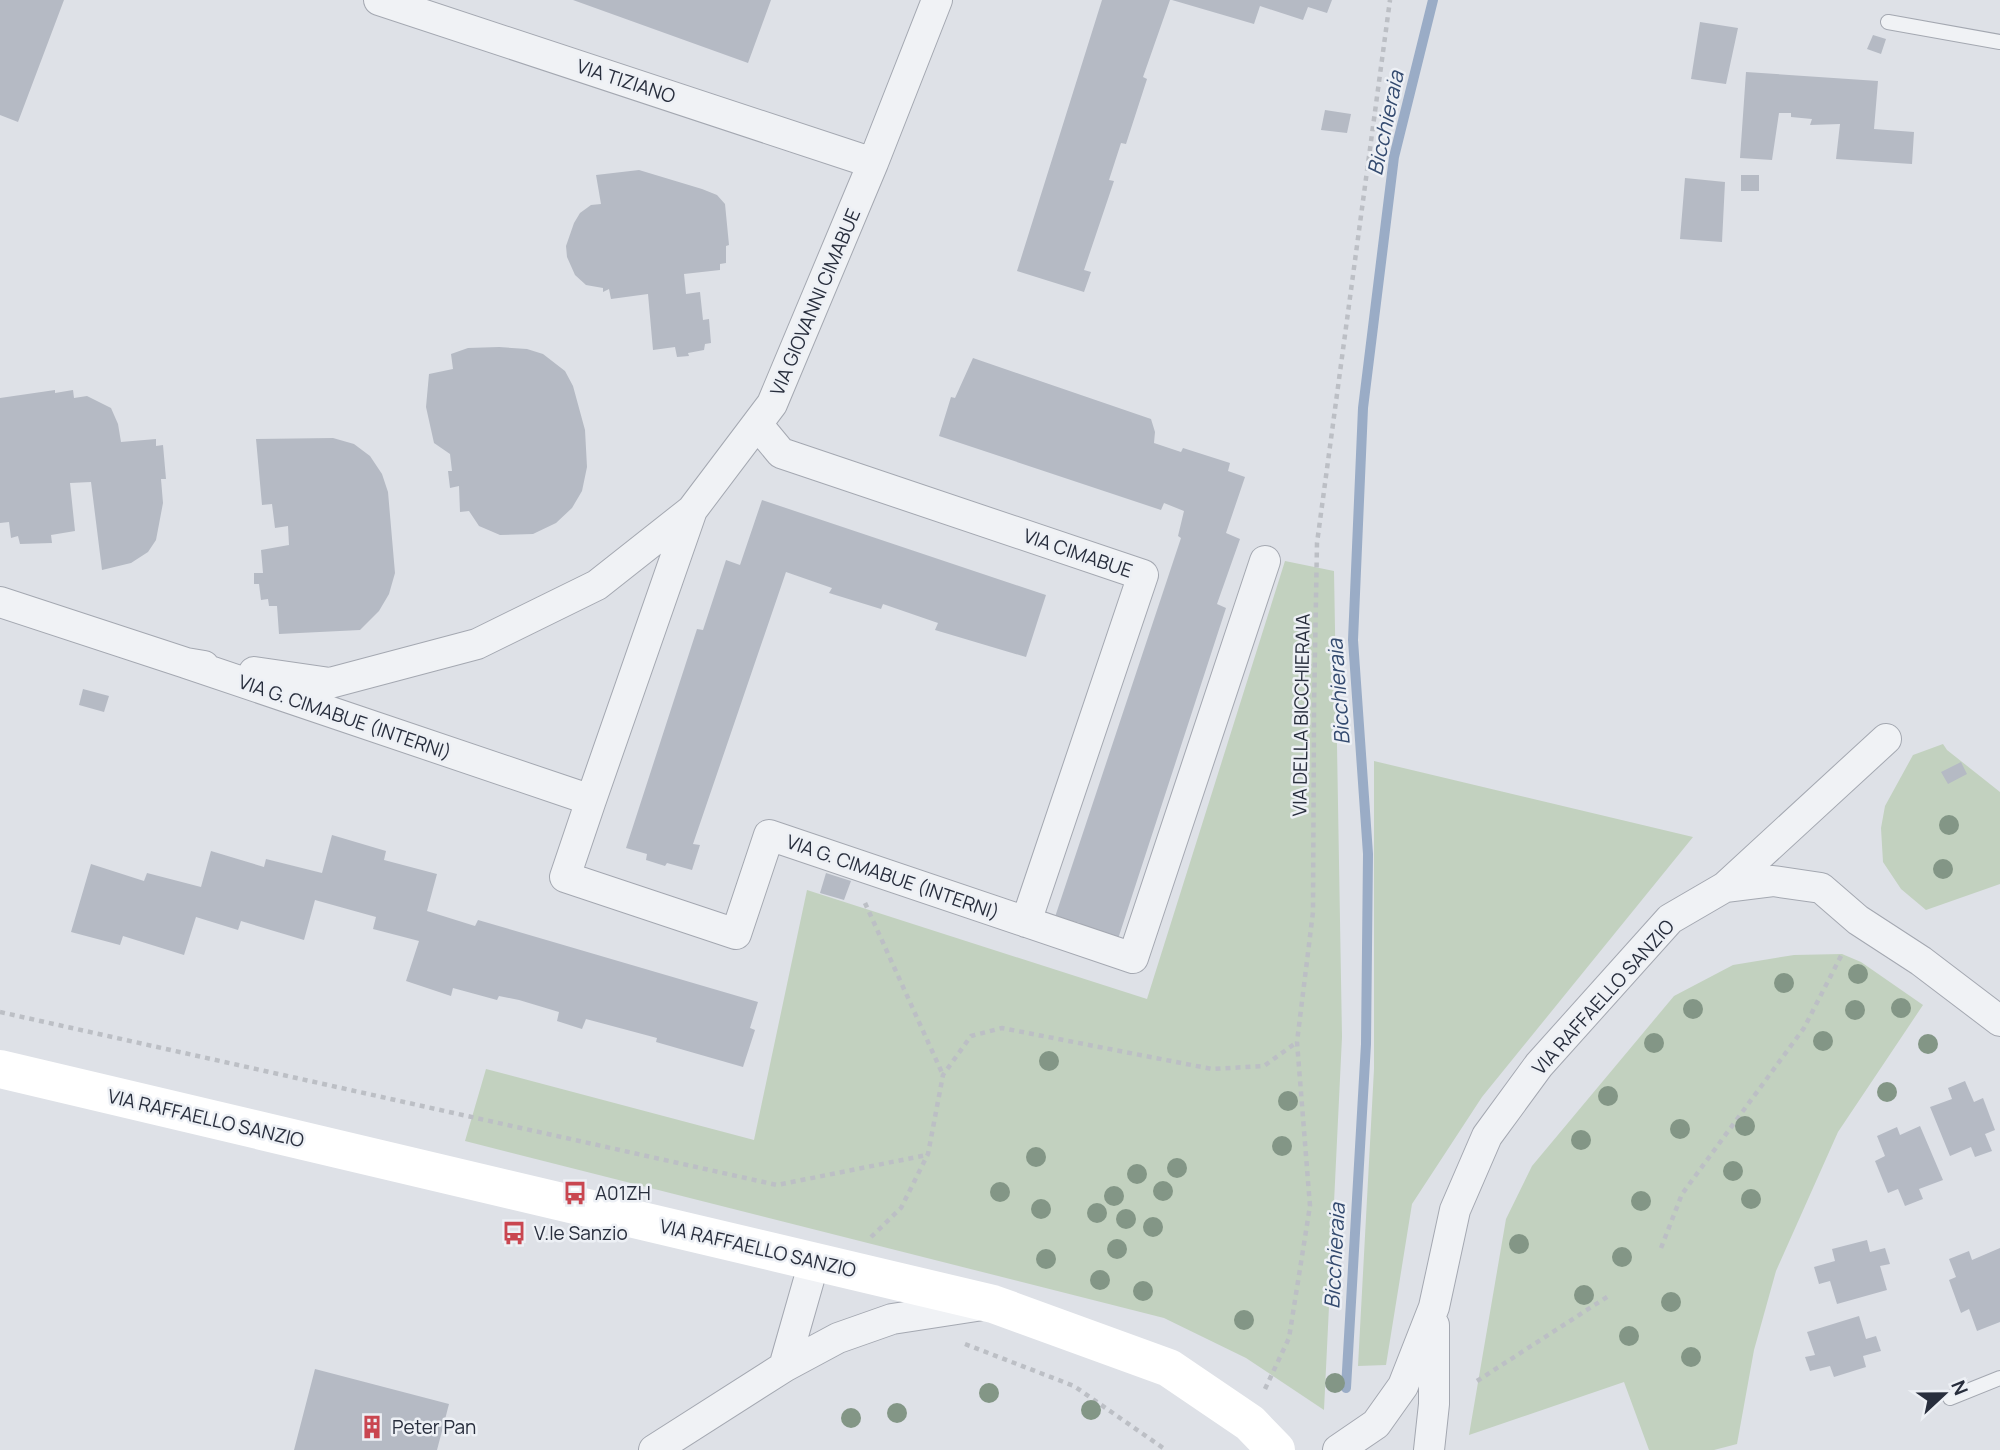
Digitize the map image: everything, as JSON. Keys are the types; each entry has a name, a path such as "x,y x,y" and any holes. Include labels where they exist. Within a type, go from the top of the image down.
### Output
{"main road":[{"name":"VIA RAFFAELLO SANZIO","path":"0,1069 993,1304 1168,1368 1250,1423 1276,1450"}],"street":[{"name":"VIA TIZIANO","path":"379,0 873,163"},
{"name":"VIA GIOVANNI CIMABUE","path":"0,602 186,663 330,683 477,643 597,586 692,510 772,404 873,163 937,0"},
{"name":"VIA CIMABUE","path":"757,424 781,453 1143,575 1026,922"},
{"path":"591,800 692,510"},
{"name":"VIA G. CIMABUE (INTERNI)","path":"186,663 591,800 565,877 736,934 769,835 1133,958 1265,561"},
{"path":"1725,887 1886,739"},
{"name":"VIA RAFFAELLO SANZIO","path":"1434,1307 1455,1210 1487,1136 1539,1065 1670,919 1725,887 1773,881 1821,888 1857,920 1922,961 2000,1021"},
{"path":"784,1367 814,1262"},
{"path":"654,1450 784,1367 838,1338 892,1319 993,1304"},
{"path":"1338,1450 1376,1424 1403,1386 1434,1307"},
{"path":"1429,1450 1434,1404 1434,1307"}],"lane":[{"path":"1888,22 2000,42"},
{"path":"1950,1398 2000,1378"}],"path":[{"name":"VIA DELLA BICCHIERAIA","path":"1250,1423 1289,1338 1310,1206 1297,1042 1313,912 1318,543 1390,0"},
{"path":"846,861 943,1075"},
{"path":"1661,1248 1682,1194 1804,1028 1842,954"},
{"path":"0,1012 777,1185 928,1154"},
{"path":"864,1244 901,1208 928,1154 943,1075 971,1036 1002,1028 1212,1069 1265,1066 1297,1042"},
{"path":"1477,1381 1610,1295"},
{"path":"963,1343 1074,1386 1166,1450"}],"green space":[{"path":"1285,561 1334,571 1342,1037 1324,1410 1246,1358 1164,1318 465,1141 486,1069 754,1140 807,890 1147,999"},
{"path":"1943,744 2000,792 2000,884 1926,910 1901,889 1883,862 1881,828 1885,806 1913,755"},
{"path":"1374,761 1693,837 1482,1097 1412,1204 1386,1365 1358,1366 1374,1069"},
{"path":"1842,954 1861,962 1923,1005 1838,1132 1776,1271 1754,1350 1737,1444 1714,1450 1649,1450 1624,1382 1469,1435 1506,1219 1532,1166 1674,996 1733,965 1794,955"}],"building":[{"path":"0,0 64,0 18,122 0,115"},
{"path":"573,0 771,0 748,63"},
{"path":"1102,0 1170,0 1143,77 1147,79 1126,144 1121,143 1109,180 1114,181 1084,270 1091,272 1084,292 1017,271"},
{"path":"1172,0 1332,0 1327,13 1308,7 1303,20 1260,6 1254,24"},
{"path":"1700,22 1738,28 1726,84 1691,79"},
{"path":"1873,35 1886,39 1881,54 1867,49"},
{"path":"1746,72 1878,81 1874,129 1914,132 1912,164 1836,159 1840,124 1810,125 1812,119 1791,117 1791,113 1779,113 1772,160 1740,158"},
{"path":"1325,110 1351,114 1347,133 1321,130"},
{"path":"639,170 702,189 717,195 725,204 729,245 726,246 726,263 720,264 720,270 684,274 686,294 700,292 703,320 709,319 711,343 705,344 704,350 688,353 689,356 677,357 675,347 653,350 648,294 611,299 609,289 603,292 603,288 586,285 575,275 567,257 566,246 580,213 591,205 601,204 596,175"},
{"path":"1741,175 1759,175 1759,191 1741,191"},
{"path":"1685,178 1725,182 1722,242 1680,239"},
{"path":"468,348 527,349 543,354 565,371 573,386 585,430 587,467 582,491 572,508 556,523 533,534 500,535 479,526 469,511 460,512 459,486 450,488 450,454 434,443 426,407 429,374 453,369 451,354"},
{"path":"973,358 1151,419 1155,432 1154,443 1181,452 1183,448 1230,463 1228,471 1245,477 1226,533 1240,539 1217,604 1226,608 1117,942 1078,930 1080,923 1055,917 1181,538 1178,536 1184,511 1164,503 1161,510 939,436 951,397 955,398"},
{"path":"55,390 55,393 73,390 74,398 87,396 111,408 118,424 121,442 156,439 156,446 163,445 166,479 161,479 163,503 156,540 148,552 131,563 102,570 91,482 70,483 75,531 51,535 52,543 20,544 18,536 11,538 9,522 0,523 0,398"},
{"path":"333,438 354,444 370,456 382,474 388,492 395,573 389,594 379,611 360,630 279,634 277,606 269,606 268,599 261,600 259,584 254,584 254,573 263,573 261,550 289,545 288,526 275,528 272,504 262,505 256,439"},
{"path":"762,500 1046,595 1026,657 935,630 938,623 883,604 881,609 829,593 832,588 786,572 693,844 700,845 692,870 667,863 665,866 646,860 647,854 626,848 697,629 703,630 726,560 740,565"},
{"path":"83,689 109,696 104,712 79,705"},
{"path":"1961,762 1967,774 1948,784 1941,772"},
{"path":"332,835 386,851 384,860 437,874 427,911 475,926 478,920 758,1002 750,1028 755,1030 743,1067 656,1042 657,1038 586,1019 582,1029 557,1021 559,1012 519,1000 499,996 497,1000 453,988 451,996 406,981 419,941 373,929 376,917 315,900 304,940 241,921 238,930 196,917 184,955 123,936 120,945 71,932 91,864 144,881 147,873 201,887 211,851 264,867 266,859 322,873"},
{"path":"826,873 851,881 844,900 820,893"},
{"path":"1965,1081 1974,1102 1983,1098 1995,1130 1985,1134 1992,1151 1975,1157 1971,1147 1950,1156 1930,1107 1952,1099 1948,1088"},
{"path":"1920,1126 1943,1180 1919,1189 1923,1199 1905,1206 1898,1189 1888,1193 1875,1161 1885,1156 1877,1136 1897,1127 1900,1135"},
{"path":"1867,1240 1870,1252 1885,1248 1890,1264 1880,1266 1887,1290 1837,1304 1830,1281 1819,1284 1814,1267 1835,1261 1832,1249"},
{"path":"2000,1248 2000,1322 1977,1331 1969,1309 1961,1313 1949,1280 1956,1277 1949,1259 1969,1251 1972,1260"},
{"path":"1859,1316 1866,1339 1876,1336 1881,1351 1863,1356 1866,1367 1834,1377 1830,1366 1810,1371 1805,1357 1815,1355 1807,1332"},
{"name":"Peter Pan","path":"315,1369 449,1404 437,1450 294,1450"}],"waterway":[{"name":"Bicchieraia","path":"1346,1388 1366,1044 1368,854 1353,640 1363,408 1394,157 1433,0"}],"place":[{"name":"A01ZH","path":"575,1193"},
{"name":"V.le Sanzio","path":"514,1233"},
{"name":"Peter Pan","path":"372,1427"}]}
